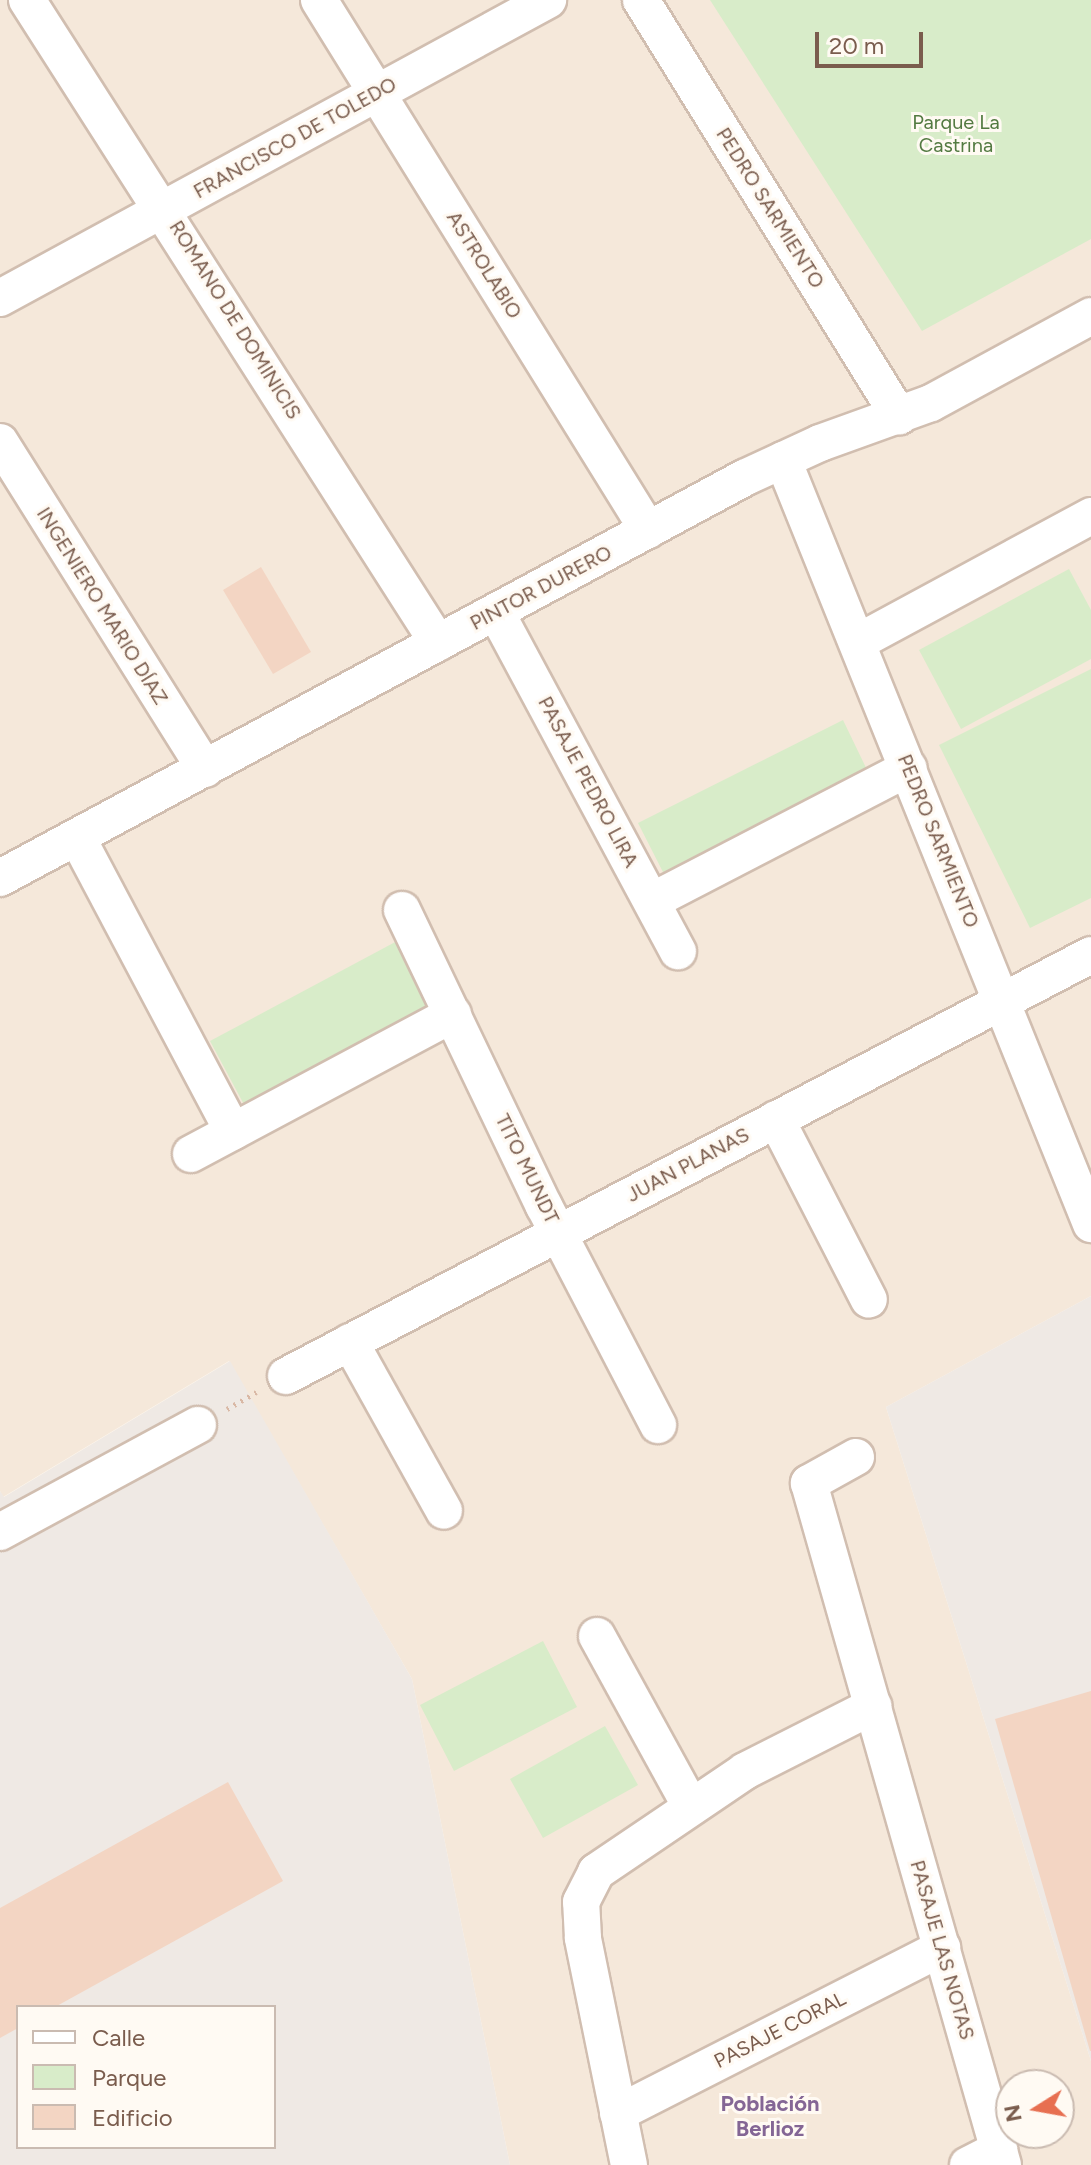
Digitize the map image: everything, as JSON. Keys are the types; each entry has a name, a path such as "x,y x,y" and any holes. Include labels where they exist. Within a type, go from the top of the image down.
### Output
{"street":[{"name":"ROMANO DE DOMINICIS","path":"27,0 165,209 438,643"},
{"name":"ASTROLABIO","path":"319,0 648,530"},
{"name":"FRANCISCO DE TOLEDO","path":"0,298 548,0"},
{"name":"PEDRO SARMIENTO","path":"641,0 899,416"},
{"name":"PINTOR DURERO","path":"0,878 783,460 899,416 1091,316"},
{"name":"INGENIERO MARIO DÍAZ","path":"0,442 205,769"},
{"name":"PEDRO SARMIENTO","path":"783,460 1091,1224"},
{"path":"858,642 1086,530"},
{"name":"PASAJE PEDRO LIRA","path":"496,612 678,951"},
{"path":"652,901 909,768"},
{"path":"78,839 233,1132"},
{"name":"TITO MUNDT","path":"402,910 559,1232 658,1425"},
{"name":"JUAN PLANAS","path":"286,1376 1091,955"},
{"path":"191,1154 453,1014"},
{"path":"776,1119 869,1300"},
{"path":"350,1342 444,1511"},
{"path":"0,1532 198,1425"},
{"name":"PASAJE LAS NOTAS","path":"856,1457 809,1483 942,1948 990,2160"},
{"path":"597,1636 690,1805"},
{"path":"629,2165 583,1938 581,1902 596,1872 690,1805 877,1720"},
{"name":"PASAJE CORAL","path":"618,2113 942,1948"}],"path":[{"path":"198,1425 286,1376"}],"shaded area":[{"path":"0,0 1091,0 1091,1296 886,1407 1091,2061 1091,2165 510,2165 412,1679 229,1361 3,1497 0,1491"},
{"path":"1091,1296 1091,2061 886,1407"},
{"path":"230,1361 412,1679 510,2165 0,2165 0,1491 4,1497"}],"green space":[{"name":"Parque La Castrina","path":"710,0 1091,0 1091,239 922,331"},
{"path":"1069,569 1091,610 1091,659 961,729 919,650"},
{"path":"1091,669 1091,898 1030,928 939,745"},
{"path":"843,720 870,776 666,878 638,823"},
{"path":"399,940 437,1012 248,1112 210,1041"},
{"path":"543,1641 577,1707 454,1771 420,1705"},
{"path":"605,1726 638,1785 543,1838 510,1779"}],"building":[{"path":"261,567 311,652 273,674 223,590"},
{"path":"1091,1691 1091,2051 1090,2051 995,1719"},
{"path":"228,1782 283,1881 59,2005 16,2005 16,2029 0,2038 0,1908"}],"district":[{"name":"Población Berlioz","path":"770,2116"}]}
